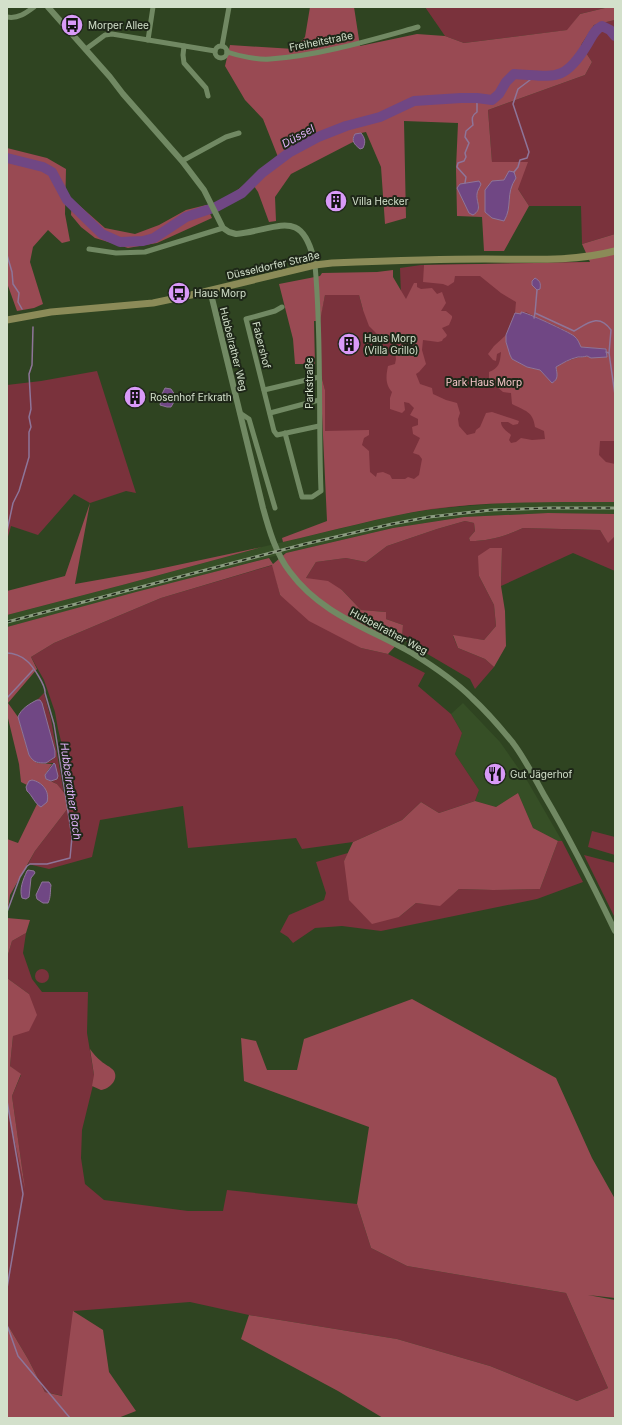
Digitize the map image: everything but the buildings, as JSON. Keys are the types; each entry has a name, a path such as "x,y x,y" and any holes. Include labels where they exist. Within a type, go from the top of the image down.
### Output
{"main road":[{"name":"Düsseldorfer Straße","path":"7,320 51,312 146,305 315,265 332,263 453,259 576,258 615,251"}],"street":[{"path":"7,17 12,18 22,16 34,7"},
{"path":"48,7 182,161 204,190 223,228 236,234 286,225 295,226 302,231 305,236 315,265"},
{"path":"148,40 153,7"},
{"path":"222,46 229,7"},
{"name":"Freiheitstraße","path":"86,49 105,35 112,34 216,51 216,55 220,57 226,56 227,52 268,60 311,53 418,27"},
{"path":"184,46 184,63 206,88 208,96"},
{"path":"216,51 217,48 222,46"},
{"path":"222,46 227,49 227,52"},
{"path":"182,161 226,137 239,133"},
{"path":"89,249 116,253 145,252 223,228"},
{"name":"Parkstraße","path":"285,433 302,497 312,497 320,491 319,377 315,265"},
{"name":"Hubbelrather Weg","path":"210,290 263,508 272,538 284,564 302,587 334,613 411,653 425,662 450,679 492,718 513,743 525,761 566,832 615,931"},
{"name":"Fabershof","path":"282,308 246,319 274,431 277,435 285,433"},
{"path":"264,390 319,377"},
{"path":"270,413 319,400"},
{"name":"Hubbelrather Weg","path":"240,412 249,419 274,508"},
{"path":"285,433 319,426"}],"shaded area":[{"path":"310,7 354,7 360,46 417,34 445,36 464,43 567,30 580,14 615,7 615,20 594,25 581,45 592,62 585,75 488,110 492,162 528,162 518,189 529,206 504,251 484,251 482,217 457,216 456,168 458,123 404,121 406,218 385,224 381,167 366,132 353,137 353,142 291,174 275,197 276,221 269,222 258,192 254,186 224,204 222,199 235,192 278,157 263,119 245,100 225,66 230,45 294,49 305,37"},
{"path":"361,133 365,142 363,148 360,149 355,144 353,139 355,134"},
{"path":"7,148 47,158 66,169 65,214 70,241 62,243 48,230 33,247 30,262 43,304 34,308 17,311 7,283"},
{"path":"509,171 514,172 516,178 511,189 507,216 504,221 492,218 485,212 485,190 492,181 504,180"},
{"path":"479,181 481,184 477,192 478,210 473,215 469,213 457,188 460,184"},
{"path":"72,199 105,228 135,234 159,225 186,210 206,205 212,218 157,243 128,248 95,238 81,227 71,215"},
{"name":"Park Haus Morp","path":"615,234 615,441 600,441 599,455 606,462 615,464 615,502 500,503 454,506 412,512 283,542 282,538 327,521 320,371 325,390 325,431 369,430 369,435 364,438 362,445 369,451 370,472 376,477 377,473 383,472 390,475 392,479 405,479 408,477 414,479 419,475 422,459 419,455 413,453 420,438 413,434 412,427 418,425 418,419 410,415 414,408 409,403 404,402 405,410 402,413 390,409 390,398 392,392 387,383 387,373 388,366 395,364 395,351 400,344 399,340 388,335 378,335 369,326 359,295 325,295 320,321 314,321 315,364 295,364 293,339 279,284 320,276 322,273 377,272 393,270 393,277 406,299 414,283 417,283 417,287 421,289 432,288 437,294 442,292 446,303 441,311 446,311 452,316 452,318 449,325 442,328 447,335 442,341 438,342 423,340 422,350 426,364 416,374 420,384 432,388 433,394 457,403 460,413 458,419 459,426 467,435 475,433 480,427 486,413 492,412 519,421 518,424 513,425 508,422 501,422 503,428 511,435 509,440 511,443 516,442 521,438 532,440 545,439 544,431 535,427 534,422 528,412 512,404 511,393 503,392 489,380 489,372 495,369 498,365 501,352 497,354 496,361 493,360 488,354 506,335 506,342 512,359 527,367 540,370 552,383 557,373 556,367 562,363 580,358 607,357 606,349 581,347 577,340 565,330 526,312 521,315 515,313 516,302 501,293 480,276 455,276 454,282 448,286 423,282 424,265 590,262 582,244"},
{"path":"535,278 540,284 540,289 537,290 532,285 532,281"},
{"path":"521,312 574,336 581,347 606,349 607,357 591,358 587,356 566,361 556,367 557,378 552,383 540,370 527,367 512,359 510,355 506,342 506,335 515,313 521,314"},
{"path":"165,388 171,389 175,395 175,400 171,407 160,405"},
{"path":"515,502 615,502 615,514 548,513 464,517 393,528 286,553 7,627 7,615 262,547 393,516 432,509"},
{"path":"90,503 75,584 154,570 262,547 7,615 7,591 65,576"},
{"path":"548,513 615,514 615,536 608,543 600,530 523,528 497,538 470,541 469,538 475,531 474,523 465,521 387,546 366,562 346,558 316,562 306,578 328,581 342,590 361,610 386,612 386,619 403,625 402,639 388,654 361,648 309,621 280,595 272,565 161,598 54,643 31,657 37,669 8,703 18,717 29,755 37,763 52,764 45,775 46,779 57,784 72,803 35,851 10,895 7,916 7,839 18,843 37,804 39,806 29,781 27,785 21,782 19,764 7,714 7,627 269,558 273,564 286,553 393,528 464,517"},
{"path":"490,548 502,548 501,586 505,611 506,646 494,667 485,659 458,648 453,635 484,640 496,626 494,605 479,576 478,556"},
{"path":"37,700 40,700 42,703 55,751 55,757 46,763 36,762 29,755 18,717 26,707"},
{"path":"463,703 500,742 528,782 562,841 558,841 533,828 518,793 496,807 475,801 479,790 455,754 462,733 451,714"},
{"path":"54,763 58,776 57,779 51,781 46,779 45,775"},
{"path":"32,780 42,785 47,794 47,802 41,807 27,791 26,787 29,781"},
{"path":"518,793 533,828 558,841 540,889 459,889 440,906 416,903 399,917 372,924 349,900 344,861 353,842 402,820 421,802 439,813 475,801 496,807"},
{"path":"28,870 34,871 35,873 31,878 29,897 26,899 22,898 21,888"},
{"path":"42,882 49,882 51,885 48,903 43,903 37,899 36,895"},
{"path":"7,918 30,920 26,933 12,941 7,958"},
{"path":"7,978 29,994 37,1015 29,1031 13,1036 10,1066 21,1074 12,1096 25,1189 7,1105"},
{"path":"412,999 556,1078 592,1158 615,1199 615,1298 588,1295 615,1300 615,1416 612,1418 383,1418 338,1391 241,1339 249,1315 397,1339 490,1366 577,1401 608,1388 566,1293 407,1266 371,1248 357,1204 369,1127 244,1081 241,1038 256,1041 267,1070 297,1070 304,1039"},
{"path":"90,1049 100,1060 114,1071 115,1074 112,1084 101,1090 92,1086 94,1075"},
{"path":"73,1311 103,1330 109,1372 136,1411 118,1418 7,1418 7,1327 9,1327 28,1359 45,1392 62,1396"}],"green space":[{"path":"425,7 609,7 580,14 568,30 464,43 445,36"},
{"path":"615,20 615,234 582,244 581,206 529,206 518,189 492,162 488,110 585,75 592,62 581,45 594,25"},
{"name":"Park Haus Morp","path":"591,262 615,263 615,489 584,491 327,522 346,431 325,431 325,390 320,371 319,324 325,295 359,295 363,310 401,296 400,268 421,265"},
{"path":"97,371 136,493 126,491 90,503 74,494 38,535 11,526 7,540 7,385 41,381"},
{"path":"465,521 474,523 475,531 469,538 470,541 497,538 523,528 600,530 608,542 615,536 615,571 573,553 501,586 502,548 479,576 494,605 496,626 484,640 453,636 458,648 485,659 494,667 475,689 470,679 402,639 403,625 386,619 386,612 361,610 342,590 306,578 316,562 346,558 366,562 387,546"},
{"path":"273,565 280,595 361,648 388,654 425,673 418,686 451,714 462,733 455,754 479,790 475,801 439,813 421,802 402,820 353,842 302,849 296,838 188,848 183,806 100,820 92,857 49,869 28,864 35,851 72,803 55,712 44,680 31,657 54,643 161,598"},
{"path":"44,693 51,719 64,794 57,784 51,781 57,779 54,763 46,763 52,760 55,751 42,703 37,700"},
{"path":"592,831 615,837 615,855 588,847"},
{"path":"558,841 562,841 583,882 537,899 381,931 342,926 315,928 293,943 288,937 280,932 289,915 324,900 326,893 316,862 348,853 344,861 399,917 416,903 440,905 459,889 540,889"},
{"path":"584,855 615,863 615,918"},
{"path":"26,933 23,953 32,979 42,992 88,992 87,1033 94,1081 82,1130 81,1158 85,1184 104,1200 188,1211 223,1211 227,1190 357,1204 371,1248 407,1266 566,1293 608,1388 577,1401 490,1366 397,1339 249,1315 190,1302 74,1311 63,1396 45,1392 28,1359 9,1327 7,1327 7,1105 24,1182 12,1096 21,1075 10,1066 13,1036 29,994 7,978 7,958 12,941"},
{"path":"42,969 47,971 49,976 47,981 42,983 37,981 35,976 37,971"}],"waterway":[{"name":"Düssel","path":"7,158 43,167 52,172 67,200 102,234 120,242 143,241 154,238 186,217 216,207 242,193 262,173 290,152 318,137 346,126 380,117 414,101 461,98 492,100 499,94 506,82 514,74 549,76 564,71 572,66 595,32 602,26 610,30 615,36"},
{"path":"514,172 518,167 520,160 527,158 529,152 513,104 518,89 530,80 532,75"},
{"path":"465,183 466,177 457,167 458,163 464,161 466,157 465,153 469,143 465,137 466,131 473,125 472,118 477,112 477,98"},
{"name":"Hubbelrather Bach","path":"7,255 12,272 13,284 19,293 18,302 22,309"},
{"path":"537,290 535,313 574,331 593,321 602,322 607,325 611,330 609,353"},
{"path":"534,318 535,313"},
{"name":"Hubbelrather Bach","path":"7,531 13,503 19,491 29,457 29,432 31,427 29,417 31,409 29,374 32,365 33,327"},
{"path":"606,352 609,353 615,395"},
{"name":"Hubbelrather Bach","path":"7,653 17,655 27,661 36,671 45,690 54,724 72,837 70,858 47,864 30,864 27,866 20,877 7,912"},
{"path":"7,698 33,670"},
{"name":"Hubbelrather Bach","path":"7,1101 23,1194 7,1288"},
{"name":"Hubbelrather Bach","path":"7,1325 18,1356 70,1418"}],"railway":[{"path":"7,622 305,544 429,517 491,510 615,508"}],"place":[{"name":"Morper Allee","path":"72,25"},
{"name":"Villa Hecker","path":"336,201"},
{"name":"Haus Morp","path":"179,293"},
{"name":"Haus Morp (Villa Grillo)","path":"349,344"},
{"name":"Rosenhof Erkrath","path":"135,397"},
{"name":"Gut Jägerhof","path":"495,774"}]}
